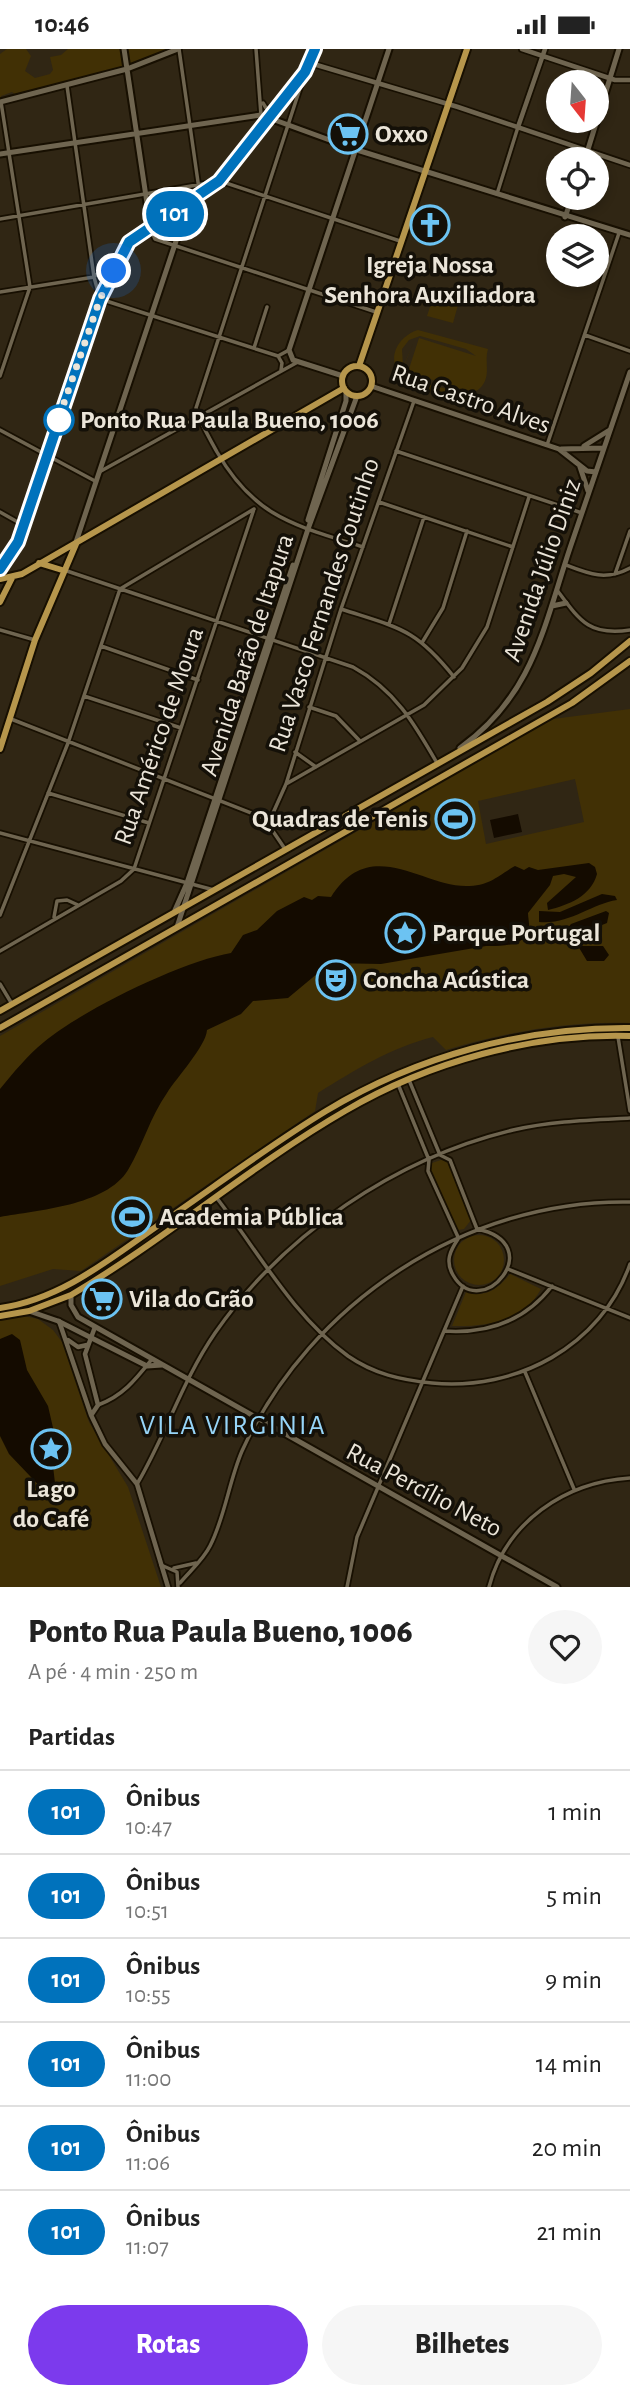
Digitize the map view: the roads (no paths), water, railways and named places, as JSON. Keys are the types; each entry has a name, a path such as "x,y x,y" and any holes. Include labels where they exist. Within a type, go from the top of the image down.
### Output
{"main road":[{"path":"124,49 150,230"},
{"path":"1,102 127,69 179,49"},
{"path":"0,569 13,550 23,525 100,299 129,242 200,197 219,181 305,72 315,49"},
{"path":"0,579 12,578 76,543 345,390 357,396 366,393 371,386 370,373 359,366 349,368 343,376 298,362 291,357 289,350 389,49"},
{"path":"359,366 467,49"},
{"path":"589,147 619,49"},
{"path":"0,154 261,115 357,150 426,170 565,217 630,235"},
{"path":"0,749 35,640 62,570 76,543 101,471 188,205"},
{"path":"565,217 568,210"},
{"name":"Avenida Júlio Diniz","path":"451,755 496,717 529,670 540,647 630,372"},
{"name":"Avenida Barão de Itapura","path":"307,529 346,401 343,376"},
{"name":"Rua Castro Alves","path":"371,386 559,449 587,471 596,472"},
{"name":"Avenida Barão de Itapura","path":"177,927 189,883 307,529 351,404 357,396"},
{"path":"577,449 610,429"},
{"name":"Rua Castro Alves","path":"559,449 603,448"},
{"path":"579,464 589,493"},
{"path":"39,563 62,570"},
{"path":"0,602 12,578"},
{"path":"552,606 566,603"},
{"path":"0,1011 547,702 627,648 630,641"},
{"path":"0,1028 555,712 600,685 630,661"},
{"path":"547,702 555,712"},
{"path":"496,717 493,727 501,728"},
{"path":"0,736 8,727"},
{"name":"Avenida Barão de Itapura","path":"167,916 179,904 189,883"},
{"path":"0,1308 59,1291 319,1116 387,1079 439,1059 509,1040 571,1030 630,1028"},
{"path":"0,1316 29,1311 71,1295 318,1127 398,1084 449,1065 511,1048 630,1036"},
{"path":"126,1247 131,1248 132,1254"},
{"name":"Rua Percílio Neto","path":"71,1295 73,1312 95,1327 377,1487 501,1553 557,1587"},
{"path":"29,1311 91,1336 147,1366 162,1365"}],"street":[{"path":"179,49 200,197"},
{"path":"256,49 261,115"},
{"path":"522,49 610,79 630,80"},
{"path":"497,194 545,49"},
{"path":"310,63 449,104 579,147"},
{"path":"305,72 267,197 196,408 198,417 222,459 258,506 307,529 363,547"},
{"path":"67,84 94,277 100,299 278,356 289,350"},
{"path":"261,97 267,108 276,109"},
{"path":"0,376 30,287 1,102"},
{"path":"609,158 630,165"},
{"path":"0,219 219,181 402,242"},
{"path":"150,230 155,239 378,313"},
{"path":"547,445 619,233"},
{"path":"0,292 94,277 129,242"},
{"path":"254,348 267,307"},
{"path":"585,335 630,351"},
{"path":"278,356 282,366 279,371"},
{"path":"101,471 298,362"},
{"path":"623,392 630,394"},
{"name":"Rua Vasco Fernandes Coutinho","path":"269,822 286,784 341,609 414,399"},
{"path":"0,431 97,482"},
{"path":"396,451 582,513"},
{"path":"286,784 424,705 454,677 487,627 529,497"},
{"path":"378,502 513,547"},
{"path":"0,915 68,743 120,589 258,506"},
{"name":"Rua Américo de Moura","path":"2,949 134,869 254,509"},
{"path":"0,512 23,525"},
{"path":"389,624 424,517"},
{"path":"423,641 443,608 467,531"},
{"path":"615,574 630,531"},
{"path":"565,565 593,575 615,574 630,568"},
{"path":"62,570 326,657 370,676 408,714 436,763"},
{"path":"557,590 590,627 604,632 630,630"},
{"path":"341,609 389,624 423,641 454,677"},
{"path":"0,630 35,640"},
{"path":"101,646 198,680"},
{"path":"84,696 181,728"},
{"path":"309,707 336,716 360,741"},
{"path":"10,718 269,822 285,849"},
{"path":"295,752 317,767"},
{"path":"48,793 149,823"},
{"path":"0,833 215,890"},
{"path":"54,918 57,901 67,900 78,905"},
{"path":"0,984 12,1004"},
{"path":"618,1036 630,1111"},
{"path":"409,1080 440,1155 450,1160 477,1229"},
{"path":"398,1084 429,1160 428,1171 459,1237"},
{"path":"136,1484 186,1379 216,1332 269,1271 349,1203 381,1182 440,1155 530,1127 630,1118"},
{"path":"216,1197 269,1271 321,1333 368,1368 396,1378 423,1382 482,1384 525,1373 566,1348 594,1324 630,1264"},
{"path":"179,1585 211,1544 242,1451 285,1377 321,1333 368,1293 414,1261 477,1229 562,1206 630,1202"},
{"path":"459,1237 450,1252 449,1262 456,1280 471,1289 490,1288 504,1277 508,1269 509,1254 502,1241 491,1232 477,1229"},
{"path":"508,1269 630,1318"},
{"path":"347,1587 356,1537 463,1286"},
{"path":"444,1331 470,1331 507,1322 537,1305 552,1286"},
{"path":"58,1321 67,1339 91,1415 105,1444 136,1484 168,1587"},
{"path":"95,1327 85,1355 98,1405"},
{"path":"67,1339 78,1346 87,1345"},
{"path":"91,1415 98,1405 118,1396 132,1385 152,1359"},
{"path":"525,1373 574,1489"},
{"path":"489,1587 501,1553 525,1523 544,1507 574,1489 611,1479 630,1478"},
{"path":"161,1565 173,1567 198,1562"},
{"path":"173,1567 179,1585"}],"place":[{"name":"Oxxo","path":"348,134"},
{"name":"Igreja Nossa Senhora Auxiliadora","path":"430,225"},
{"name":"Ponto Rua Paula Bueno, 1006","path":"59,420"},
{"name":"Quadras de Tenis","path":"455,819"},
{"name":"Parque Portugal","path":"405,933"},
{"name":"Concha Acústica","path":"336,980"},
{"name":"Academia Pública","path":"132,1217"},
{"name":"Vila do Grão","path":"102,1299"},
{"name":"Lago do Café","path":"51,1449"}],"district":[{"name":"VILA VIRGINIA","path":"233,1426"}]}
